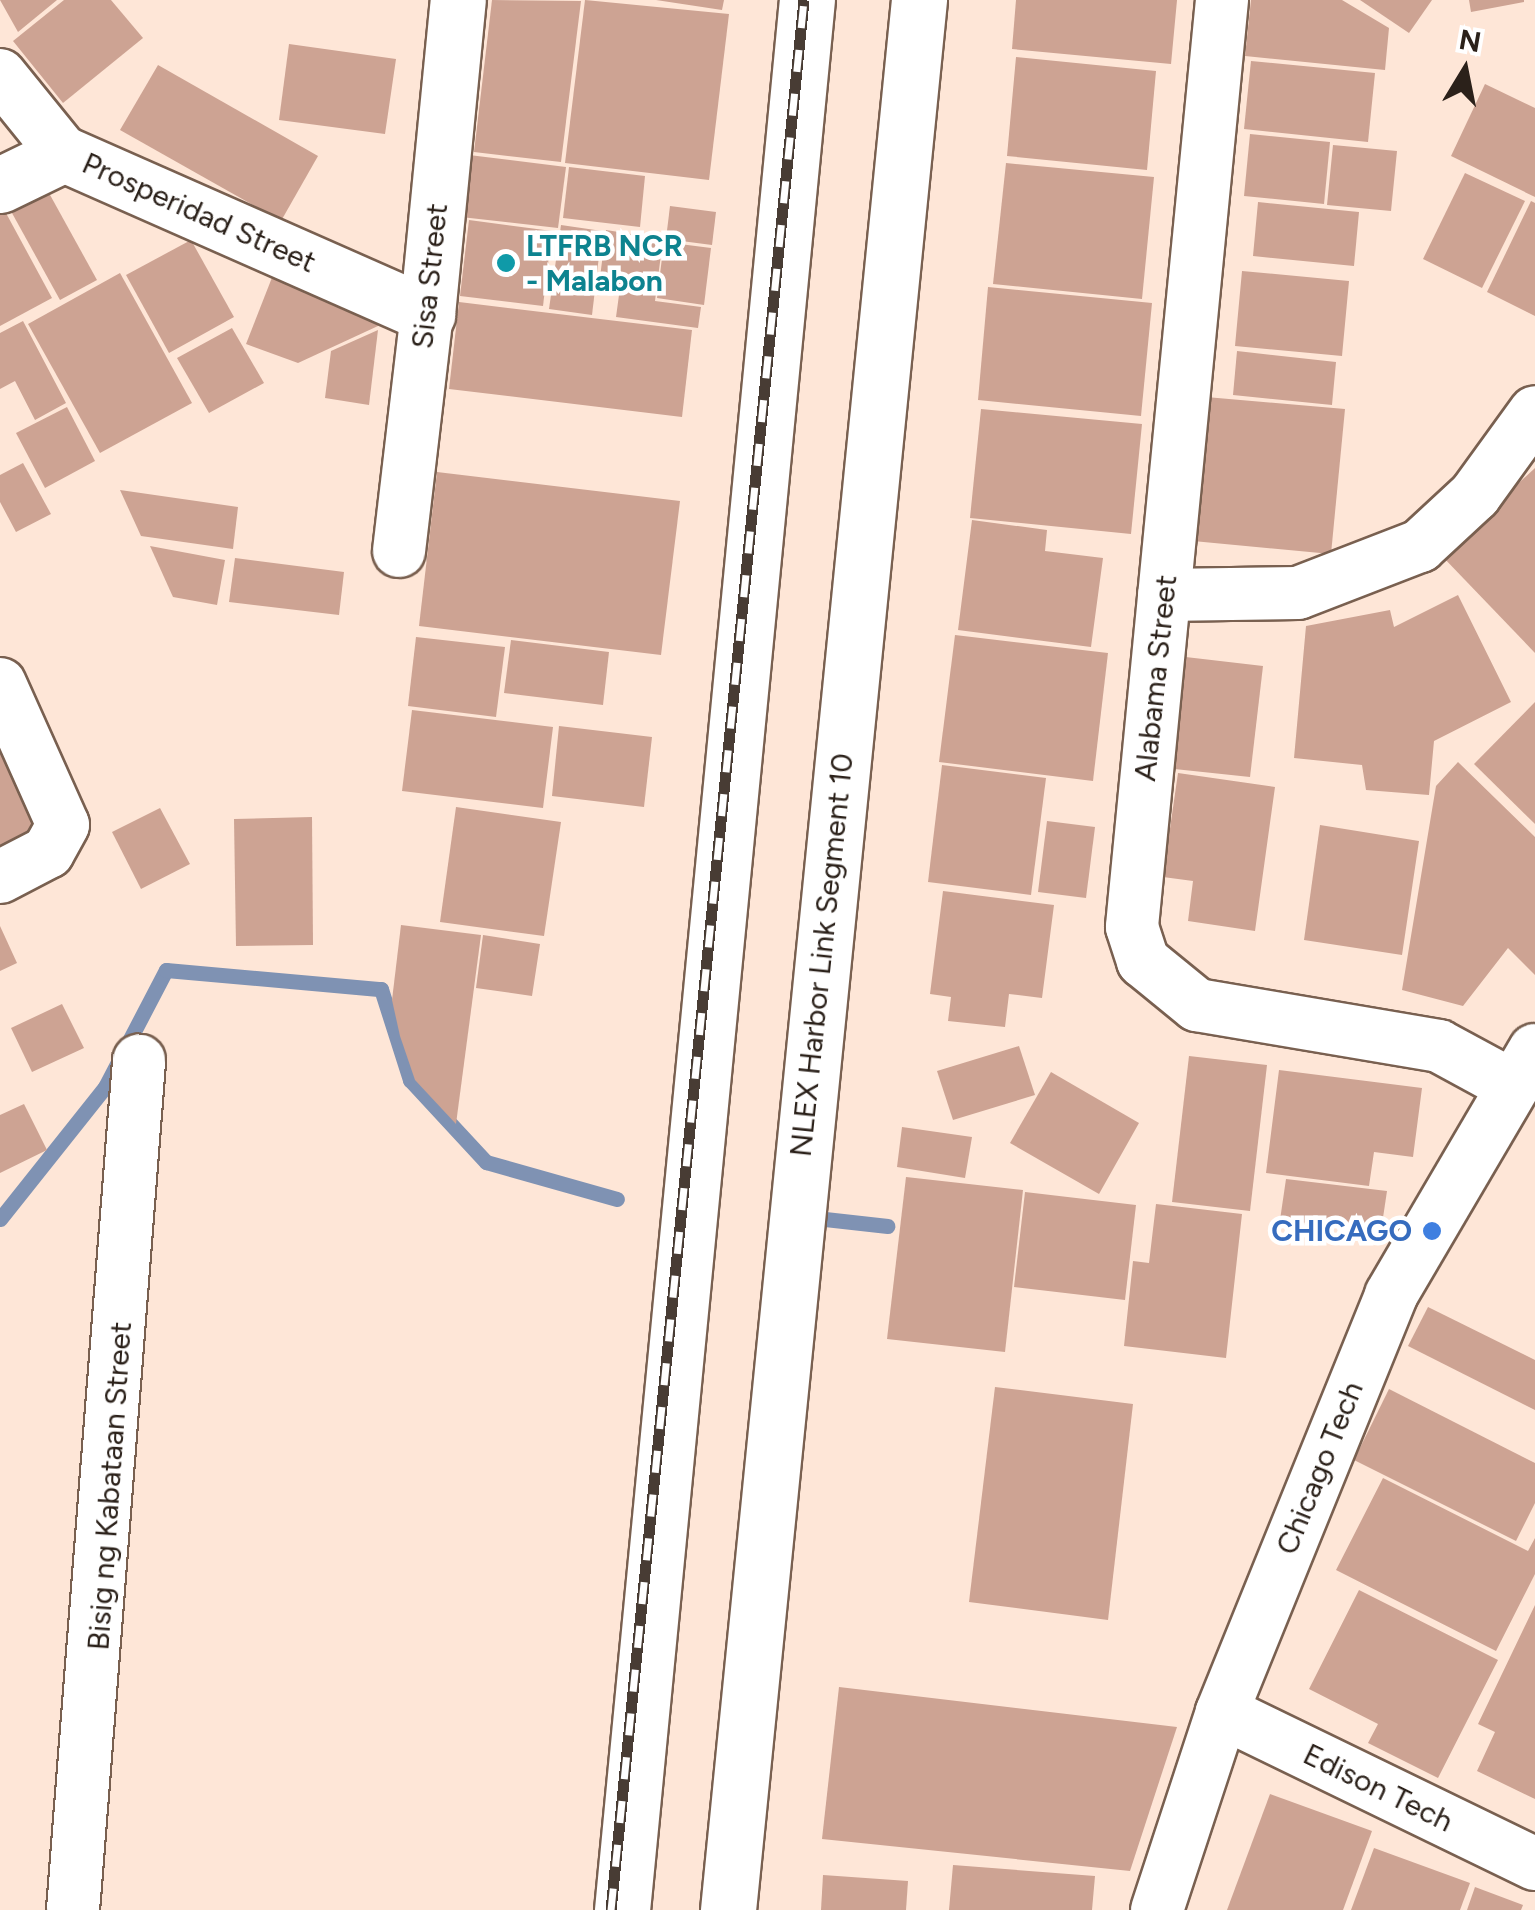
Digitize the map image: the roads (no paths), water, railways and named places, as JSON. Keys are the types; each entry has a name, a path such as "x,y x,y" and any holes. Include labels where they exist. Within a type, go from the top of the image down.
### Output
{"main road":[{"name":"Sisa Street","path":"427,314 458,0"},
{"path":"622,1910 807,0"},
{"name":"NLEX Harbor Link Segment 10","path":"728,1910 919,0"},
{"name":"Prosperidad Street","path":"64,154 427,314"},
{"path":"0,185 64,154"}],"street":[{"name":"Alabama Street","path":"1222,0 1132,927 1142,961 1197,1005 1439,1046 1522,1067"},
{"name":"Prosperidad Street","path":"0,75 64,154"},
{"name":"Sisa Street","path":"399,551 427,314"},
{"path":"1164,595 1298,593 1420,546 1475,495 1535,412"},
{"path":"0,684 62,825 48,852 0,877"},
{"name":"Bisig ng Kabataan Street","path":"73,1910 139,1061"},
{"name":"Chicago Tech","path":"1157,1910 1222,1712 1391,1295 1522,1067"},
{"name":"Edison Tech","path":"1222,1712 1535,1864"}],"waterway":[{"path":"0,1219 105,1087 166,970 381,989 410,1080 486,1162 617,1199"},
{"path":"807,1217 887,1226"}],"railway":[{"path":"611,1910 804,0"}],"place":[{"name":"LTFRB NCR - Malabon","path":"506,263"},
{"name":"CHICAGO","path":"1432,1231"}]}
